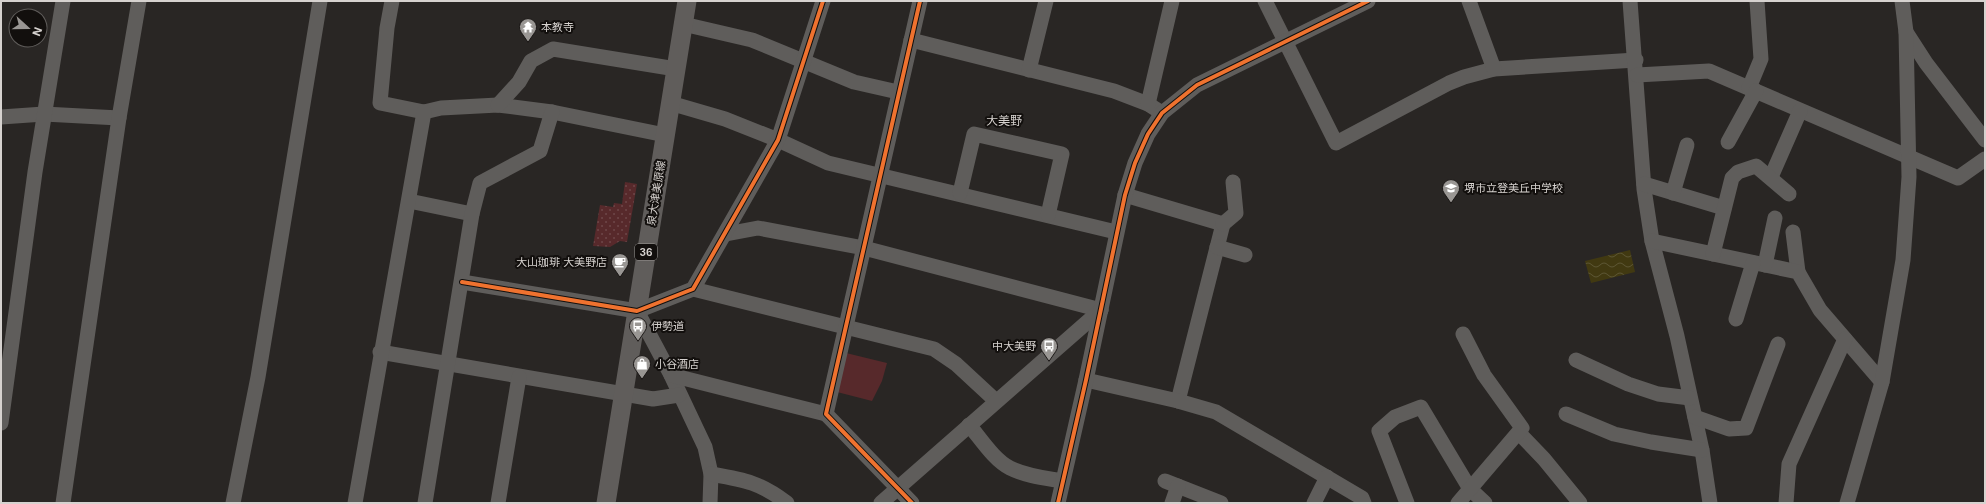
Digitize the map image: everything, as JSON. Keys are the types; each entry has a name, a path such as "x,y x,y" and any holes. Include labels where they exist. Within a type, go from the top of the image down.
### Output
{"main road":[{"name":"泉大津美原線","path":"606,503 687,1"}],"street":[{"path":"1,424 8,322 63,1"},
{"path":"63,503 119,118 139,1"},
{"path":"234,503 258,377 320,1"},
{"path":"392,1 387,28 380,103 424,112 441,108 498,105 552,112 665,135"},
{"path":"693,289 726,234 778,140 823,1"},
{"path":"826,414 848,326 898,92 920,1"},
{"path":"1029,70 1046,1"},
{"path":"1148,104 1172,1"},
{"path":"1265,1 1336,143 1449,83 1464,77 1494,69 1636,60"},
{"path":"1058,503 1086,380 1125,195 1135,163 1148,134 1162,113 1197,85 1368,1"},
{"path":"1469,1 1494,69"},
{"path":"1630,1 1636,60 1644,184 1652,241 1677,336 1695,417 1702,450 1710,503"},
{"path":"1728,142 1753,89 1761,59 1758,1"},
{"path":"1847,503 1882,382 1903,260 1909,157 1906,32 1902,1"},
{"path":"683,24 752,40 804,60 854,82 898,92"},
{"path":"1906,32 1926,63 1985,140"},
{"path":"911,40 1114,91 1148,104 1162,113"},
{"path":"498,105 519,82 531,61 553,49 676,69"},
{"path":"1637,76 1709,71 1958,178 1985,159"},
{"path":"670,103 725,119 778,140 828,163 960,193 1116,232"},
{"path":"1771,177 1800,111"},
{"path":"355,503 380,352 409,201 424,112"},
{"path":"425,503 472,214 480,183 540,151 552,112"},
{"path":"1,118 44,114 119,118"},
{"path":"960,193 974,134 1062,154 1048,215"},
{"path":"1673,193 1687,145"},
{"path":"1713,254 1732,178 1738,172 1756,166 1771,177 1788,194"},
{"path":"1178,401 1223,224 1236,213 1233,182"},
{"path":"1644,184 1724,208"},
{"path":"1125,195 1223,224"},
{"path":"409,201 472,214"},
{"path":"1736,319 1759,264 1775,218"},
{"path":"726,234 758,228 864,248 1101,310"},
{"path":"1793,232 1798,272 1820,310 1882,382"},
{"path":"1652,241 1798,272"},
{"path":"1217,247 1245,254"},
{"path":"462,282 637,311 693,289 934,348 956,364 996,401"},
{"path":"881,503 1101,310"},
{"path":"637,311 671,375 679,395 705,447 711,474 710,503"},
{"path":"1458,503 1522,428 1484,375 1463,334"},
{"path":"1786,503 1789,464 1845,339"},
{"path":"1695,417 1729,429 1746,428 1778,344"},
{"path":"380,352 653,399 679,395"},
{"path":"1576,360 1628,384 1658,394 1690,398"},
{"path":"671,375 826,414 912,503"},
{"path":"498,503 519,377"},
{"path":"1086,380 1178,401 1216,412 1362,498 1364,503"},
{"path":"1407,503 1379,431 1395,417 1421,407 1470,490 1485,503"},
{"path":"1566,414 1614,434 1651,442 1702,450"},
{"path":"970,425 993,453 1010,468 1029,475 1062,481"},
{"path":"1519,432 1544,458 1580,503"},
{"path":"711,474 746,480 768,489 787,503"},
{"path":"1314,503 1327,477"},
{"path":"1172,503 1172,483 1221,503"}],"shaded area":[{"path":"625,182 637,184 627,242 620,241 610,247 593,246 600,205 613,207 614,203 622,204"},
{"path":"846,353 887,363 882,381 872,401 837,392"}],"water":[{"path":"1630,250 1635,272 1591,283 1585,261"}],"cycle path":[{"path":"462,282 637,311 693,289 778,140 823,1"},
{"path":"912,503 826,414 920,1"},
{"path":"1058,503 1086,380 1125,195 1135,163 1148,134 1162,113 1197,85 1368,1"}],"place":[{"name":"本教寺","path":"528,42"},
{"name":"堺市立登美丘中学校","path":"1451,203"},
{"name":"大山珈琲 大美野店","path":"620,277"},
{"name":"伊勢道","path":"638,341"},
{"name":"中大美野","path":"1049,361"},
{"name":"小谷酒店","path":"642,379"}],"district":[{"name":"大美野","path":"1004,121"}]}
